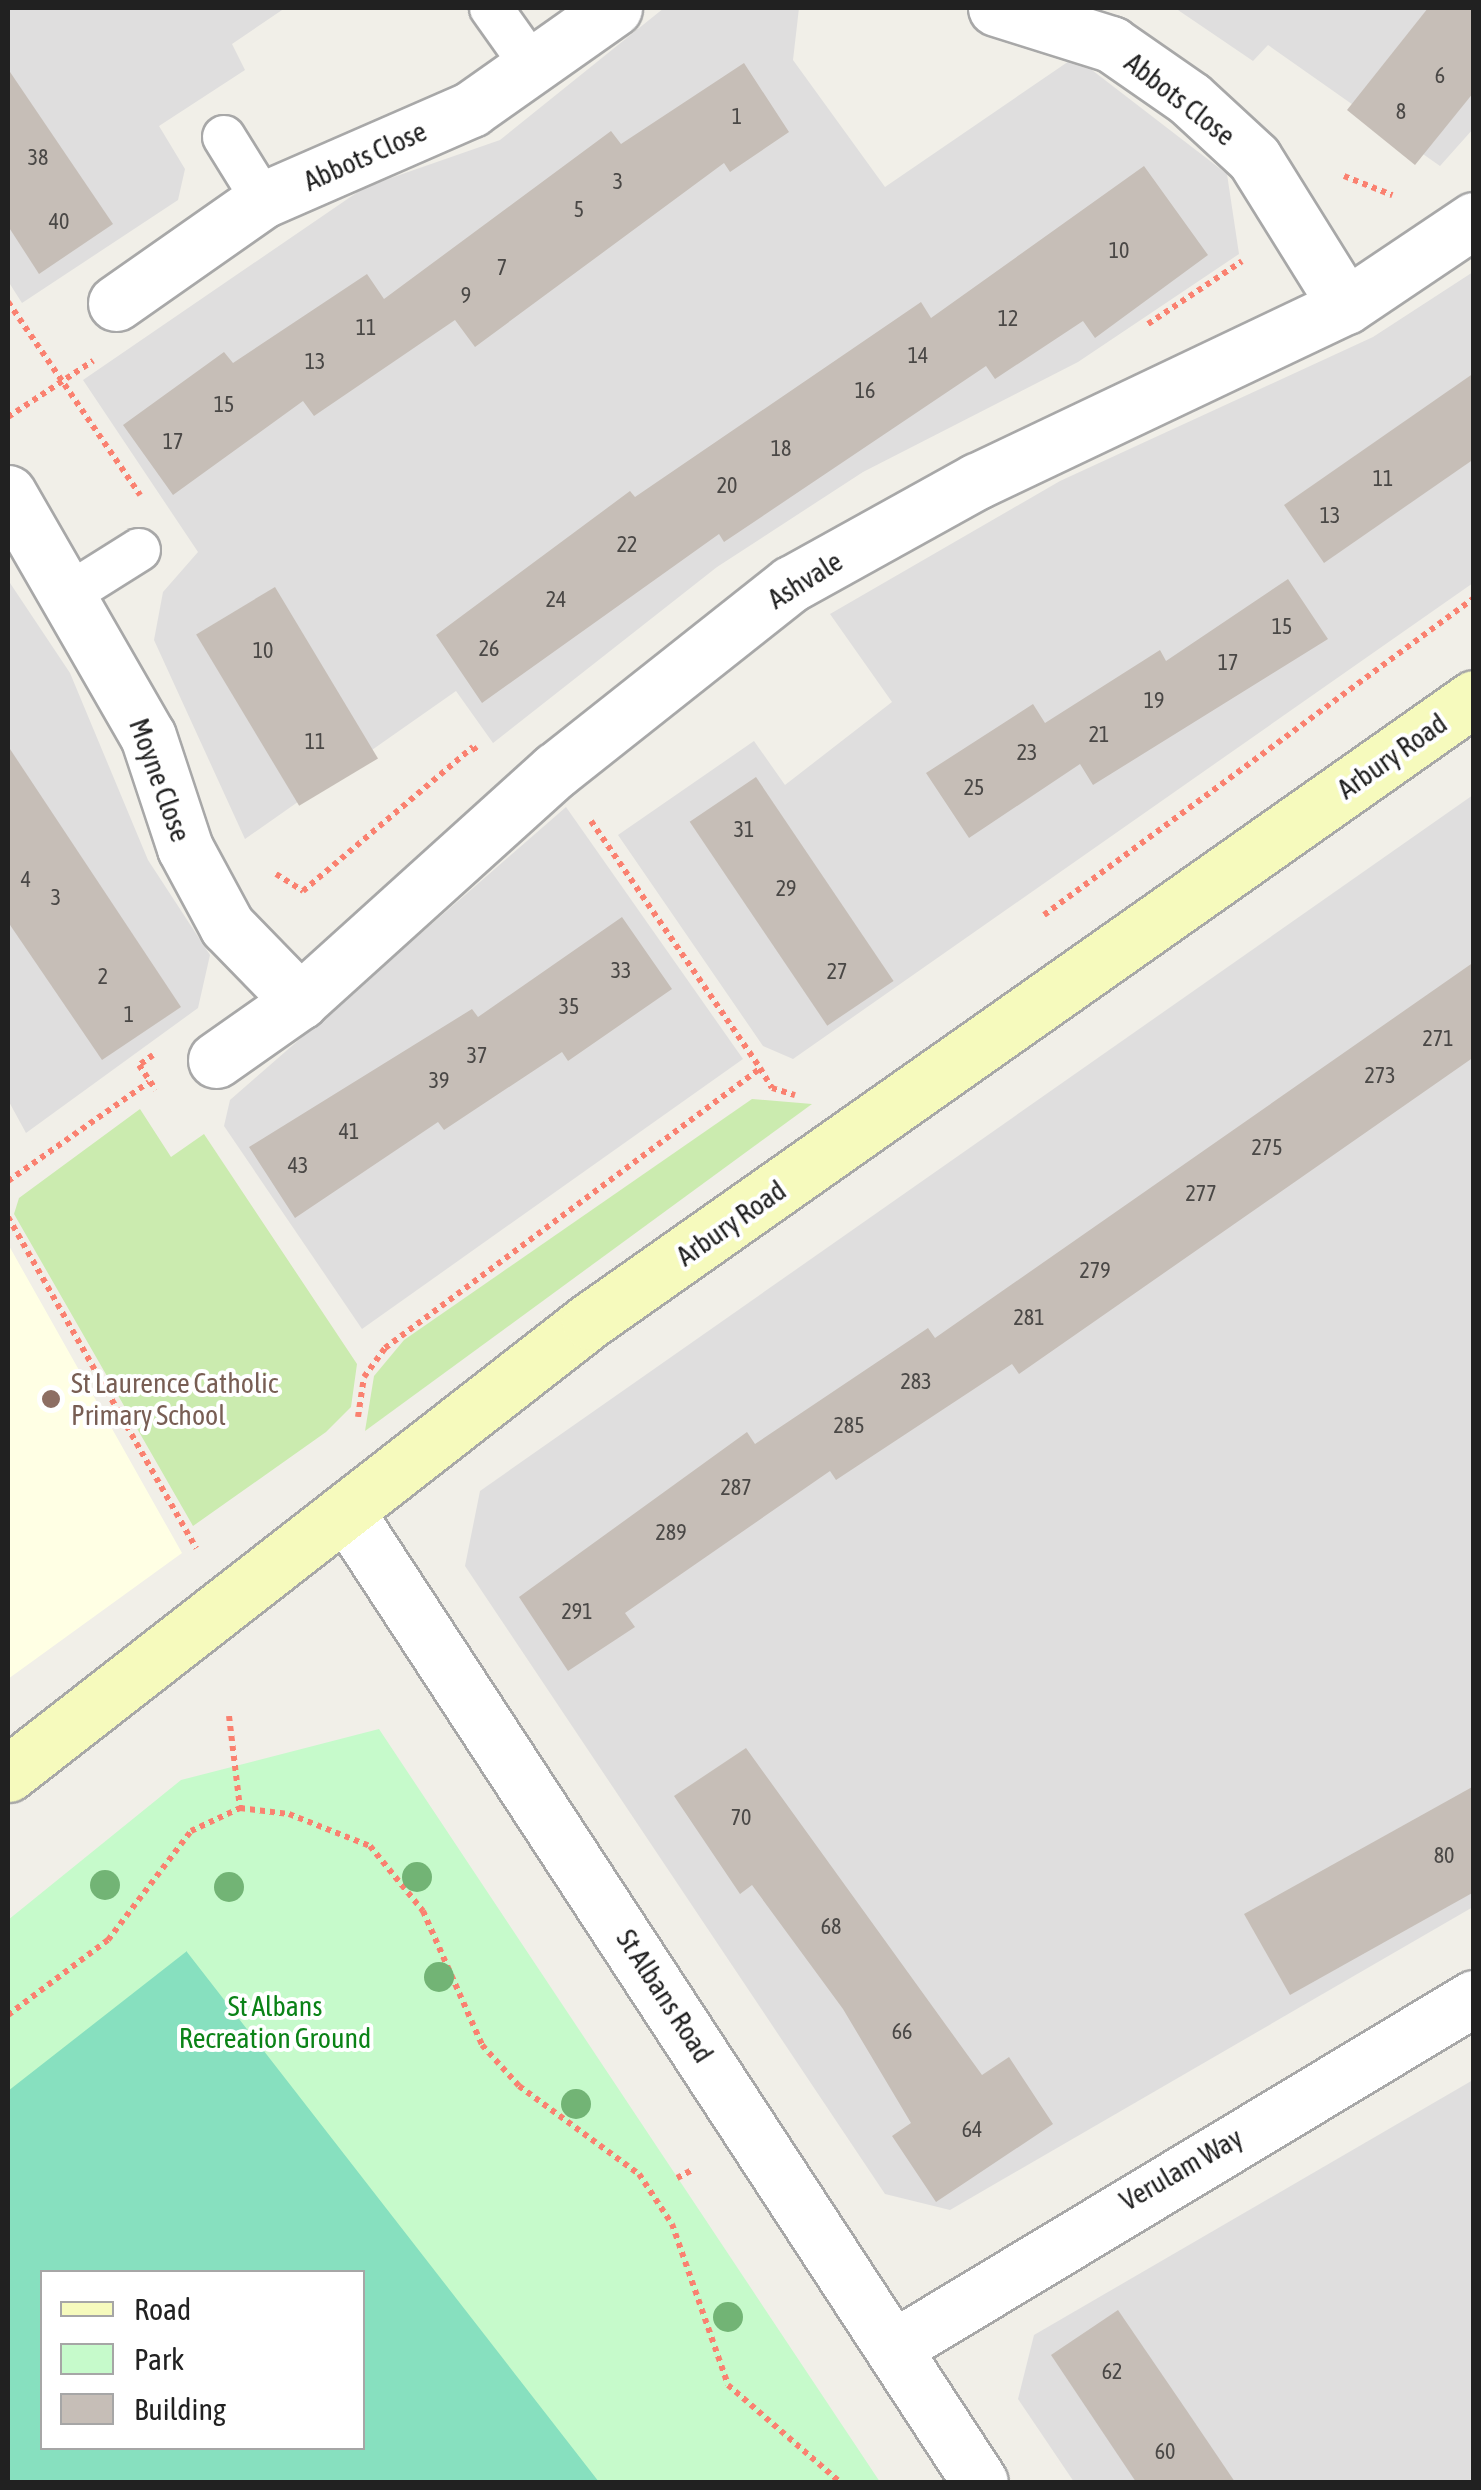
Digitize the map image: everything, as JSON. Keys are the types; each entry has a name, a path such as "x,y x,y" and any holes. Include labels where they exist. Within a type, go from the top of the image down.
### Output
{"street":[{"name":"Abbots Close","path":"116,303 263,200 470,108 614,8"},
{"name":"Abbots Close","path":"996,8 1111,44 1190,99 1254,158 1346,306"},
{"name":"Ashvale","path":"216,1060 300,1001 556,770 791,584 977,480 1346,306 1474,220"},
{"name":"Moyne Close","path":"8,493 72,592 148,736 185,848 227,926 300,1001"},
{"name":"Arbury Road","path":"8,1774 589,1321 1474,698"},
{"name":"St Albans Road","path":"348,1512 980,2482"},
{"name":"Verulam Way","path":"893,2348 1474,1998"}],"lane":[{"path":"491,8 533,67"},
{"path":"224,137 263,200"},
{"path":"72,592 139,550"}],"path":[{"path":"1143,327 1251,254"},
{"path":"8,302 148,506"},
{"path":"8,417 65,381"},
{"path":"1026,929 1474,598"},
{"path":"256,862 303,890 473,746 486,765"},
{"path":"556,770 760,1068 783,1096 809,1088"},
{"path":"343,1429 358,1418 364,1378 385,1348 760,1068"},
{"path":"8,1181 149,1082"},
{"path":"8,1218 202,1557"},
{"path":"194,1542 209,1531"},
{"path":"229,1716 240,1808"},
{"path":"8,2015 108,1940 191,1831 240,1808 289,1814 370,1846 423,1912 482,2045 519,2086 638,2174 661,2208 728,2386 840,2482"},
{"path":"678,2178 692,2170"}],"shaded area":[{"path":"8,8 285,8 232,44 245,70 159,126 185,169 178,200 22,303 8,281"},
{"path":"664,8 799,8 793,60 885,187 1075,57 1227,174 1239,254 1078,362 863,472 717,567 493,743 456,691 245,839 154,640 163,592 198,552 83,380 365,187 500,140"},
{"path":"1175,8 1473,8 1473,129 1440,166 1268,45 1253,61"},
{"path":"1473,272 1473,583 793,1059 763,1046 618,835 754,741 785,785 892,702 830,614 1060,481 1373,337"},
{"path":"8,580 70,673 148,860 210,955 198,1008 26,1133 8,1100"},
{"path":"1473,795 1473,1907 950,2210 885,2194 465,1566 480,1491"},
{"path":"566,807 743,1059 362,1329 224,1126 230,1100"},
{"name":"St Laurence Catholic Primary School","path":"8,1244 182,1553 8,1679"},
{"path":"1473,2080 1473,2482 1074,2482 1018,2399 1034,2335"}],"green space":[{"path":"752,1099 812,1104 365,1431 374,1376 404,1340"},
{"path":"140,1109 171,1157 204,1134 357,1364 351,1407 326,1432 193,1526 14,1214 19,1198"},
{"name":"St Albans Recreation Ground","path":"379,1729 880,2482 8,2482 8,1920 181,1780"},
{"path":"187,1951 599,2482 8,2482 8,2091"}],"building":[{"path":"1428,8 1474,8 1474,92 1415,165 1347,110"},
{"path":"744,63 789,132 730,172 724,163 475,347 455,320 314,416 303,401 173,495 123,425 224,352 233,363 367,274 384,299 611,131 621,144"},
{"path":"8,69 113,224 39,274 8,226"},
{"path":"1144,166 1208,255 1095,338 1083,321 995,379 986,366 724,542 719,534 482,703 436,635 630,491 635,497 921,302 931,318"},
{"path":"1474,373 1474,459 1324,563 1284,505"},
{"path":"1288,579 1328,639 1093,785 1080,764 969,838 926,773 1033,704 1045,723 1160,650 1166,661"},
{"path":"275,587 378,758 299,806 196,634"},
{"path":"8,746 181,1007 102,1060 8,922"},
{"path":"756,777 894,981 827,1026 690,822"},
{"path":"622,917 672,989 568,1061 562,1052 444,1130 438,1122 295,1218 249,1147 472,1009 478,1017"},
{"path":"1474,962 1474,1057 1019,1374 1012,1364 836,1480 830,1471 625,1613 635,1627 568,1671 519,1597 747,1432 755,1444 928,1328 935,1338"},
{"path":"746,1748 982,2075 1009,2057 1053,2124 936,2202 892,2136 911,2123 843,2009 752,1885 740,1894 674,1796"},
{"path":"1474,1786 1474,1892 1290,1995 1244,1914"},
{"path":"1118,2310 1235,2482 1136,2482 1051,2355"}],"place":[{"name":"St Laurence Catholic Primary School","path":"51,1399"}]}
